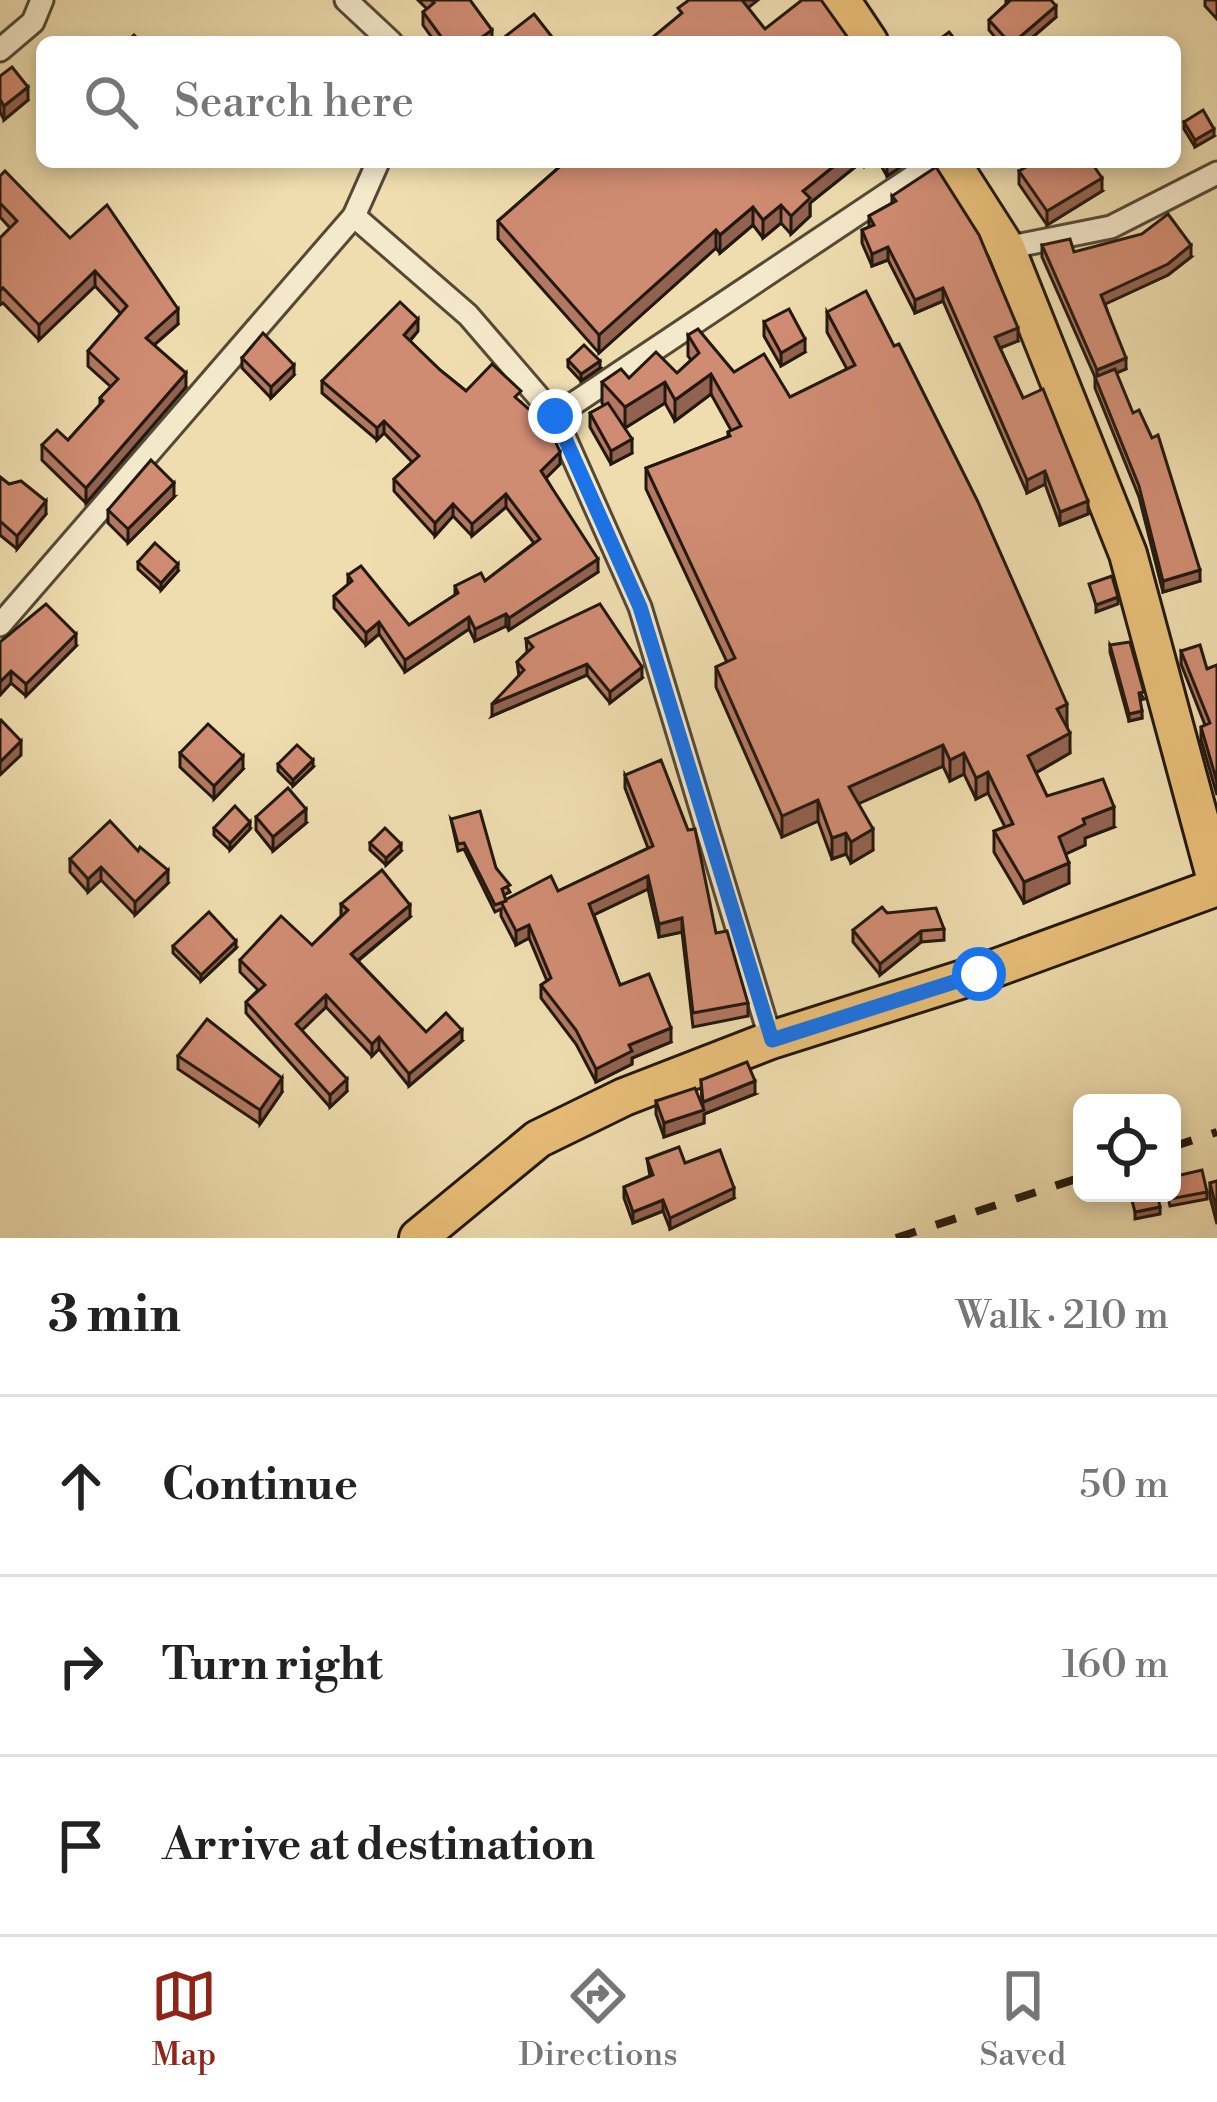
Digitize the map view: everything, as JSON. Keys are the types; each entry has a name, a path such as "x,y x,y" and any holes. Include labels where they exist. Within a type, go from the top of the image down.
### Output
{"main road":[{"path":"841,0 865,36"},
{"path":"418,1238 538,1139 624,1097 772,1040 979,974 1217,886 1128,554 1006,248 955,168"}],"street":[{"path":"0,50 33,22 42,0"},
{"path":"346,0 385,36"},
{"path":"0,625 354,216 375,168"},
{"path":"555,416 925,168"},
{"path":"1006,248 1111,226 1217,173"},
{"path":"354,216 468,315 555,416 640,607 772,1040"}],"building":[{"path":"431,0 470,0 492,30 484,36 441,36 423,12 434,3"},
{"path":"689,0 742,0 765,29 802,0 821,0 847,36 654,36 682,13 678,8"},
{"path":"1011,0 1051,0 1056,6 1021,36 1004,36 989,20"},
{"path":"534,14 551,36 506,36"},
{"path":"12,67 28,87 4,106 0,76"},
{"path":"1203,110 1214,129 1195,140 1184,122"},
{"path":"558,168 832,168 803,191 810,198 791,216 781,205 763,220 753,207 720,235 716,230 599,335 498,221"},
{"path":"937,168 979,235 1018,328 995,337 1023,398 1043,389 1088,501 1060,512 1045,471 1027,480 943,288 915,300 888,247 872,254 862,230 874,225 869,216 896,201 892,196"},
{"path":"1095,168 1102,178 1047,211 1019,171"},
{"path":"5,171 70,238 107,205 178,309 146,338 186,373 86,488 42,445 57,430 68,440 118,379 88,351 127,306 95,271 39,325 3,288 0,291 0,238 17,221 0,203 0,176"},
{"path":"1168,214 1191,245 1168,264 1101,295 1126,358 1097,370 1042,245 1070,239 1074,252 1142,234"},
{"path":"866,291 894,346 899,344 978,502 1067,704 1057,709 1070,733 1028,756 1047,796 1103,779 1114,807 1083,819 1085,824 1059,837 1069,863 1024,882 994,831 1013,824 988,772 976,778 964,753 950,760 943,745 849,787 873,829 851,842 846,833 832,838 818,800 782,816 716,667 735,658 646,468 730,436 728,432 741,426 711,374 675,400 665,382 625,407 602,382 621,369 629,378 656,352 677,373 699,353 688,335 698,329 734,372 764,354 790,397 855,365 827,312"},
{"path":"400,302 418,319 404,335 440,370 466,391 492,364 521,391 515,397 549,427 560,452 541,471 598,559 509,618 506,614 475,629 469,617 405,660 379,622 366,633 334,596 352,581 348,575 361,566 409,625 458,593 455,586 481,573 485,581 540,539 506,494 472,524 453,504 435,523 394,479 419,456 384,421 377,428 322,381"},
{"path":"789,309 805,339 781,353 764,322"},
{"path":"263,333 294,365 271,387 242,358"},
{"path":"584,345 600,361 581,374 568,360"},
{"path":"1115,369 1133,413 1139,410 1152,438 1158,435 1200,570 1163,581 1139,486 1095,377"},
{"path":"608,403 632,439 611,451 590,413"},
{"path":"151,460 174,483 128,529 108,510"},
{"path":"0,477 9,484 21,481 46,501 17,536 0,521"},
{"path":"155,543 178,564 161,583 138,562"},
{"path":"1112,576 1118,597 1096,605 1089,584"},
{"path":"46,604 76,634 26,684 11,671 0,682 0,642"},
{"path":"600,604 642,667 610,692 587,664 492,704 524,670 517,662 533,647 526,639"},
{"path":"1130,642 1144,692 1139,693 1142,711 1129,714 1110,645"},
{"path":"1200,645 1207,669 1217,665 1217,782 1201,727 1210,723 1181,651"},
{"path":"0,721 21,741 0,762"},
{"path":"208,724 243,756 214,786 180,753"},
{"path":"297,745 313,760 293,780 278,764"},
{"path":"661,760 688,830 695,829 716,933 727,931 748,1003 693,1013 682,918 659,924 648,876 589,904 620,985 649,974 671,1028 629,1045 632,1051 596,1069 576,1030 541,985 551,978 529,925 516,931 501,902 551,876 558,891 653,846 625,775"},
{"path":"288,788 306,809 273,837 256,817"},
{"path":"235,806 250,822 230,843 214,828"},
{"path":"480,811 496,868 510,885 502,889 506,901 495,905 464,843 458,844 451,819"},
{"path":"110,821 138,851 140,847 168,870 135,902 101,867 88,879 70,859"},
{"path":"385,828 401,844 386,858 370,843"},
{"path":"382,870 410,905 351,954 426,1032 446,1013 462,1030 409,1074 379,1037 372,1044 326,995 296,1024 347,1079 330,1095 246,1002 265,985 240,960 281,916 312,945 348,910 341,904"},
{"path":"882,907 887,913 936,908 944,929 921,931 880,964 853,930"},
{"path":"209,912 236,941 201,975 173,946"},
{"path":"207,1019 282,1078 260,1110 178,1056"},
{"path":"747,1062 755,1081 703,1102 701,1080"},
{"path":"695,1088 704,1110 664,1123 656,1101"},
{"path":"679,1147 685,1163 720,1150 734,1188 670,1218 663,1200 633,1212 624,1187 653,1175 647,1159"},
{"path":"1202,1170 1207,1192 1181,1197 1181,1175"},
{"path":"1217,1181 1217,1211 1210,1183"},
{"path":"1132,1202 1159,1202 1160,1207 1135,1212"}],"railway":[{"path":"1181,1144 1217,1132"},
{"path":"896,1238 1073,1180"}],"route":[{"path":"555,416 640,607 772,1040 979,974"}]}
